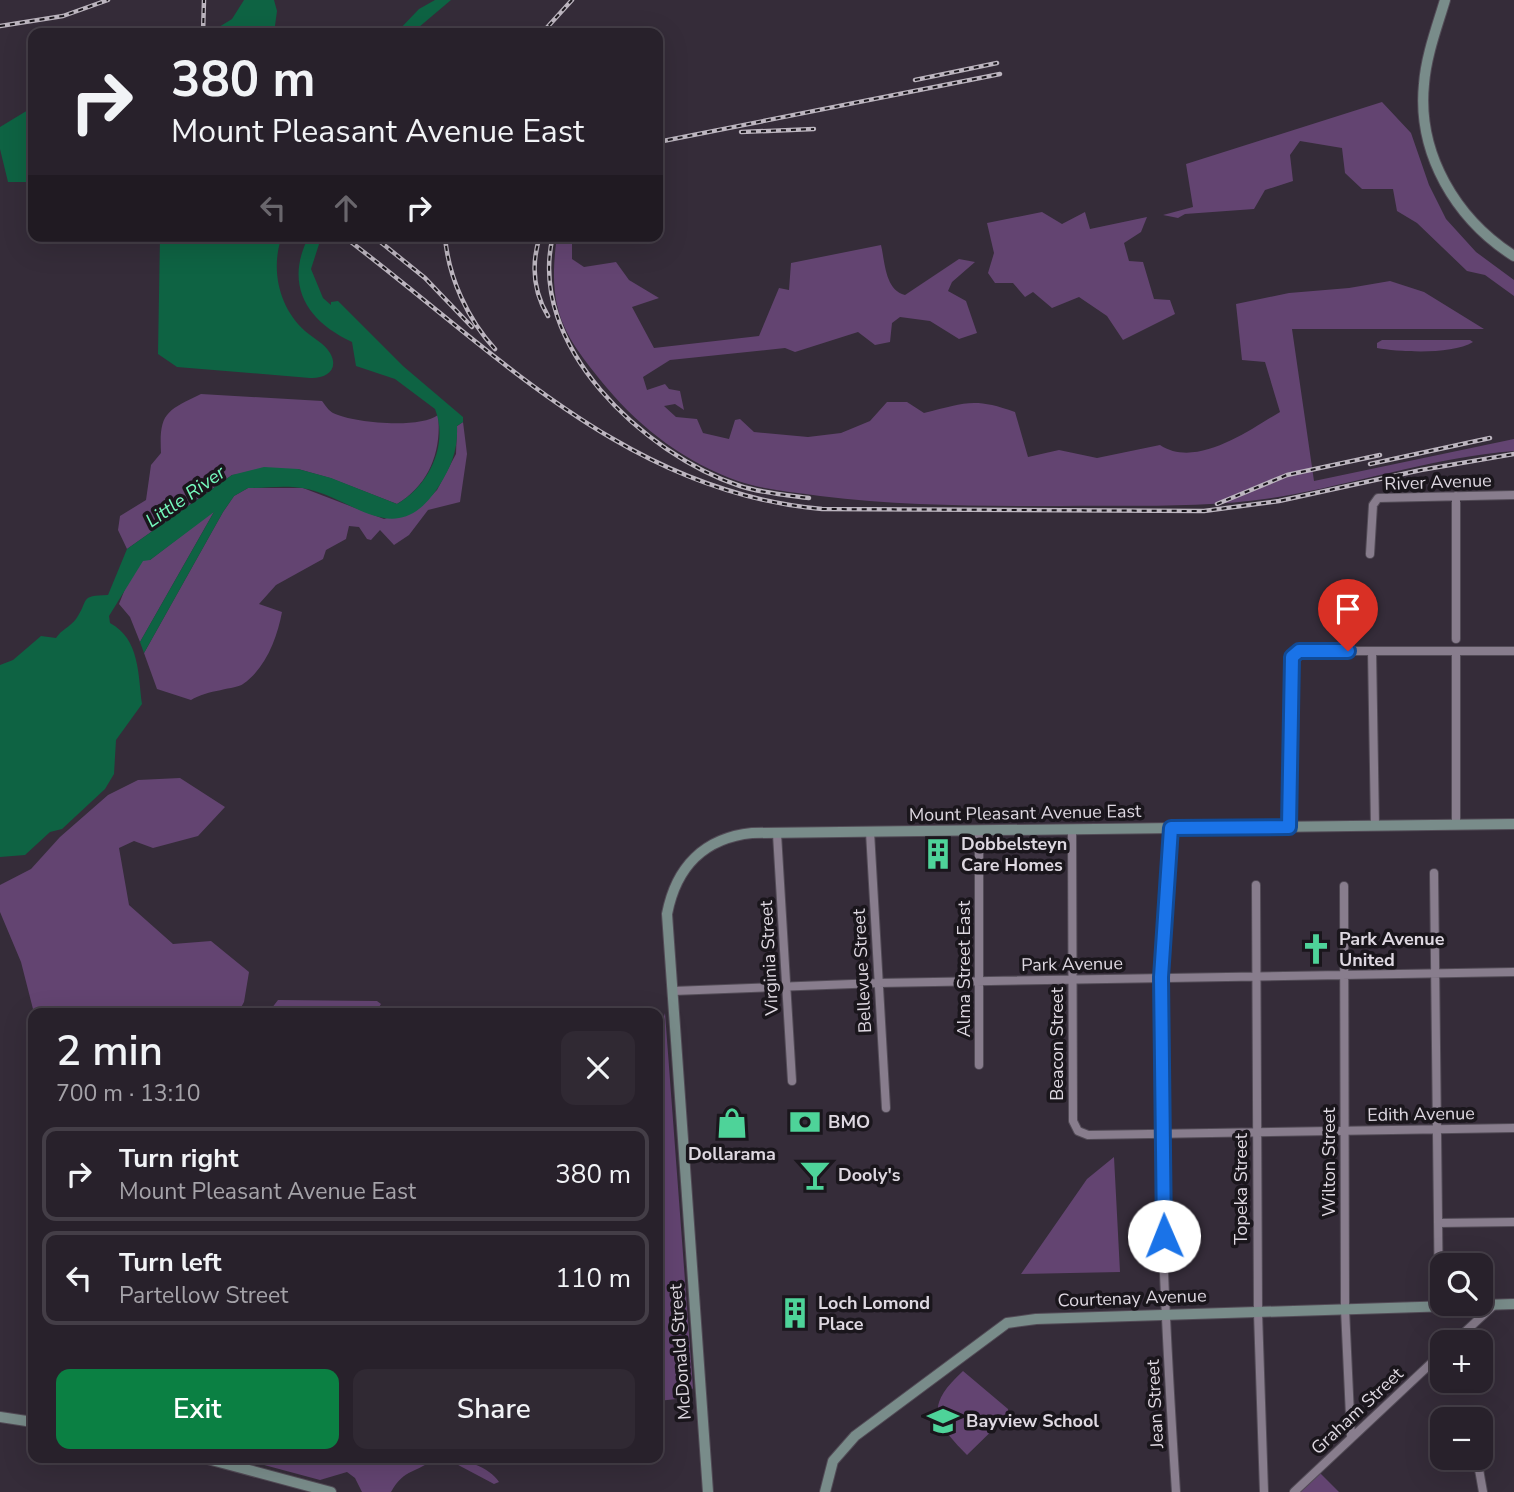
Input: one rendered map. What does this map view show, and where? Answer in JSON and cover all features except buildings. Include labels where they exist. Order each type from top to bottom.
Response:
[{"type":"street","points":[[1445,0],[1424,81],[1423,107],[1429,143],[1441,176],[1459,207],[1485,236],[1514,256]]},
{"type":"street","name":"River Avenue","points":[[1370,554],[1373,505],[1376,499],[1514,495]]},
{"type":"street","points":[[1456,496],[1456,639]]},
{"type":"street","points":[[1372,650],[1375,826]]},
{"type":"street","points":[[1289,827],[1294,654],[1372,650],[1514,651]]},
{"type":"street","points":[[1456,651],[1456,825]]},
{"type":"street","name":"Mount Pleasant Avenue East","points":[[707,847],[726,838],[870,831],[1514,824]]},
{"type":"street","name":"Jean Street","points":[[1171,828],[1161,977],[1161,1132],[1165,1314],[1175,1492]]},
{"type":"street","name":"Beacon Street","points":[[1073,830],[1073,1121],[1078,1131]]},
{"type":"street","name":"Bellevue Street","points":[[870,831],[886,1108]]},
{"type":"street","name":"Alma Street East","points":[[979,831],[979,1065]]},
{"type":"street","name":"Virginia Street","points":[[777,834],[792,1081]]},
{"type":"street","name":"McDonald Street","points":[[707,847],[682,871],[669,904],[668,937],[708,1492]]},
{"type":"street","points":[[1434,873],[1438,1253]]},
{"type":"street","name":"Topeka Street","points":[[1256,885],[1258,1313],[1264,1492]]},
{"type":"street","name":"Wilton Street","points":[[1344,886],[1345,1309],[1351,1437]]},
{"type":"street","name":"Park Avenue","points":[[673,991],[878,983],[1514,972]]},
{"type":"street","name":"Edith Avenue","points":[[1078,1131],[1088,1135],[1514,1128]]},
{"type":"street","points":[[1438,1223],[1514,1222]]},
{"type":"street","name":"Courtenay Avenue","points":[[1494,1305],[1514,1304]]},
{"type":"street","points":[[1467,1330],[1494,1305]]},
{"type":"street","name":"Courtenay Avenue","points":[[825,1492],[829,1469],[845,1445],[998,1328],[1016,1321],[1430,1306]]},
{"type":"street","name":"Graham Street","points":[[1294,1492],[1430,1364]]},
{"type":"street","points":[[0,1410],[16,1419]]},
{"type":"street","points":[[0,1417],[28,1421]]},
{"type":"street","points":[[225,1463],[292,1479],[331,1492]]},
{"type":"street","points":[[1479,1470],[1483,1492]]},
{"type":"street","points":[[289,1492],[292,1479]]},
{"type":"shaded area","points":[[244,0],[274,0],[277,11],[275,28],[219,28],[232,19]]},
{"type":"shaded area","points":[[435,0],[451,0],[418,28],[401,28],[419,9]]},
{"type":"shaded area","points":[[1382,102],[1411,133],[1429,185],[1446,219],[1476,252],[1514,280],[1514,296],[1485,275],[1467,271],[1417,223],[1397,211],[1393,189],[1362,189],[1345,173],[1342,148],[1300,141],[1290,155],[1293,181],[1265,190],[1254,209],[1185,214],[1178,218],[1163,215],[1193,207],[1186,164]]},
{"type":"shaded area","points":[[28,110],[28,182],[8,182],[0,149],[0,127]]},
{"type":"shaded area","points":[[1042,212],[1062,224],[1085,212],[1090,229],[1147,217],[1141,232],[1124,243],[1129,261],[1143,262],[1154,299],[1170,300],[1175,314],[1123,340],[1107,316],[1079,297],[1052,308],[1033,292],[1025,297],[1013,283],[995,283],[988,273],[994,253],[987,223]]},
{"type":"shaded area","points":[[160,242],[280,242],[277,274],[283,300],[296,322],[325,346],[333,364],[326,375],[310,378],[177,367],[158,354]]},
{"type":"shaded area","points":[[307,242],[320,242],[311,269],[323,298],[331,305],[331,302],[338,301],[403,366],[463,417],[463,422],[457,426],[455,450],[447,471],[423,506],[406,516],[390,519],[374,516],[321,493],[302,488],[248,488],[234,496],[144,653],[140,642],[214,512],[150,560],[143,561],[109,616],[110,623],[120,630],[132,648],[142,704],[116,740],[114,774],[105,789],[62,829],[50,832],[25,855],[0,857],[0,665],[13,660],[41,636],[56,638],[76,619],[88,598],[108,595],[127,549],[232,475],[264,467],[298,469],[331,478],[397,504],[418,486],[433,463],[439,436],[435,409],[395,379],[356,366],[352,342],[322,323],[304,299],[299,285],[302,253]]},
{"type":"shaded area","points":[[556,242],[572,242],[572,259],[584,267],[616,262],[629,280],[659,298],[632,307],[654,348],[759,336],[779,288],[789,290],[791,263],[881,245],[890,281],[898,292],[905,295],[959,259],[975,262],[952,282],[948,291],[966,301],[977,333],[959,339],[930,321],[900,317],[892,323],[890,342],[875,345],[858,332],[795,352],[785,348],[670,360],[643,377],[647,390],[665,384],[669,389],[680,391],[684,410],[675,404],[664,406],[676,417],[697,419],[703,433],[729,439],[735,420],[740,419],[754,432],[808,437],[841,433],[870,421],[887,402],[907,402],[924,413],[960,404],[989,404],[1015,412],[1028,457],[1059,450],[1097,458],[1160,445],[1189,453],[1222,445],[1280,412],[1265,362],[1242,360],[1236,304],[1289,293],[1349,288],[1390,281],[1424,292],[1484,329],[1292,329],[1314,481],[1514,439],[1514,451],[1431,464],[1295,494],[1207,504],[940,505],[880,502],[758,487],[701,465],[650,431],[620,403],[591,369],[568,335],[556,302],[554,261]]},
{"type":"shaded area","points":[[1382,340],[1473,342],[1439,351],[1399,351],[1377,348],[1377,343]]},
{"type":"shaded area","points":[[201,394],[322,401],[333,413],[370,422],[417,422],[438,415],[438,441],[425,477],[397,504],[330,478],[298,469],[232,475],[127,549],[118,530],[120,516],[146,500],[151,465],[161,453],[161,429],[164,421],[172,410]]},
{"type":"shaded area","points":[[463,422],[467,454],[460,502],[428,510],[409,535],[394,545],[380,530],[371,540],[367,539],[359,527],[349,526],[346,539],[326,550],[323,559],[276,585],[259,604],[282,612],[277,632],[264,661],[243,684],[191,700],[157,689],[144,653],[234,496],[248,488],[303,488],[384,519],[420,507],[437,490],[456,454],[457,426]]},
{"type":"shaded area","points":[[215,510],[140,642],[130,617],[119,604],[127,584],[143,560],[150,560]]},
{"type":"shaded area","points":[[180,778],[225,807],[198,836],[153,848],[134,841],[119,848],[129,905],[173,944],[211,941],[249,972],[244,1002],[241,1008],[33,1008],[21,962],[0,912],[0,885],[31,869],[60,837],[108,795],[138,780]]},
{"type":"shaded area","points":[[278,1000],[377,1001],[381,1004],[378,1008],[272,1008]]},
{"type":"shaded area","points":[[665,1013],[693,1388],[686,1398],[663,1400]]},
{"type":"shaded area","points":[[1114,1157],[1120,1272],[1021,1274],[1087,1179]]},
{"type":"shaded area","points":[[963,1371],[1008,1409],[1008,1415],[967,1455],[947,1433],[938,1414],[938,1404],[943,1395]]},
{"type":"shaded area","points":[[257,1463],[428,1463],[406,1474],[391,1492],[362,1492],[355,1478],[347,1472],[320,1480]]},
{"type":"shaded area","points":[[454,1463],[475,1464],[495,1477],[499,1482],[494,1484]]},
{"type":"shaded area","points":[[1317,1470],[1339,1492],[1294,1492]]},
{"type":"railway","points":[[0,26],[63,16],[108,0]]},
{"type":"railway","points":[[203,28],[204,0]]},
{"type":"railway","points":[[547,28],[572,0]]},
{"type":"railway","points":[[915,80],[997,63]]},
{"type":"railway","points":[[663,141],[1000,74]]},
{"type":"railway","points":[[741,132],[814,129]]},
{"type":"railway","points":[[351,242],[509,368],[623,445],[685,475],[751,497],[822,509],[1204,511],[1279,501],[1421,470],[1514,454]]},
{"type":"railway","points":[[380,242],[425,278],[472,327]]},
{"type":"railway","points":[[446,242],[450,267],[461,297],[476,325],[495,349]]},
{"type":"railway","points":[[539,242],[535,277],[539,297],[548,316]]},
{"type":"railway","points":[[552,242],[549,277],[557,317],[575,355],[600,390],[632,422],[666,449],[703,471],[740,486],[809,498]]},
{"type":"railway","points":[[1370,464],[1490,438]]},
{"type":"railway","points":[[1217,504],[1287,475],[1380,455]]},
{"type":"place","name":"Dobbelsteyn Care Homes","points":[[938,854]]},
{"type":"place","name":"Park Avenue United","points":[[1316,949]]},
{"type":"place","name":"BMO","points":[[805,1122]]},
{"type":"place","name":"Dollarama","points":[[732,1123]]},
{"type":"place","name":"Dooly's","points":[[815,1175]]},
{"type":"place","name":"Loch Lomond Place","points":[[795,1313]]},
{"type":"place","name":"Bayview School","points":[[943,1421]]},
{"type":"route","points":[[1164,1236],[1161,977],[1171,828],[1289,827],[1292,657],[1299,651],[1348,651]]},
{"type":"water label","name":"Little River","points":[[185,496]]}]
